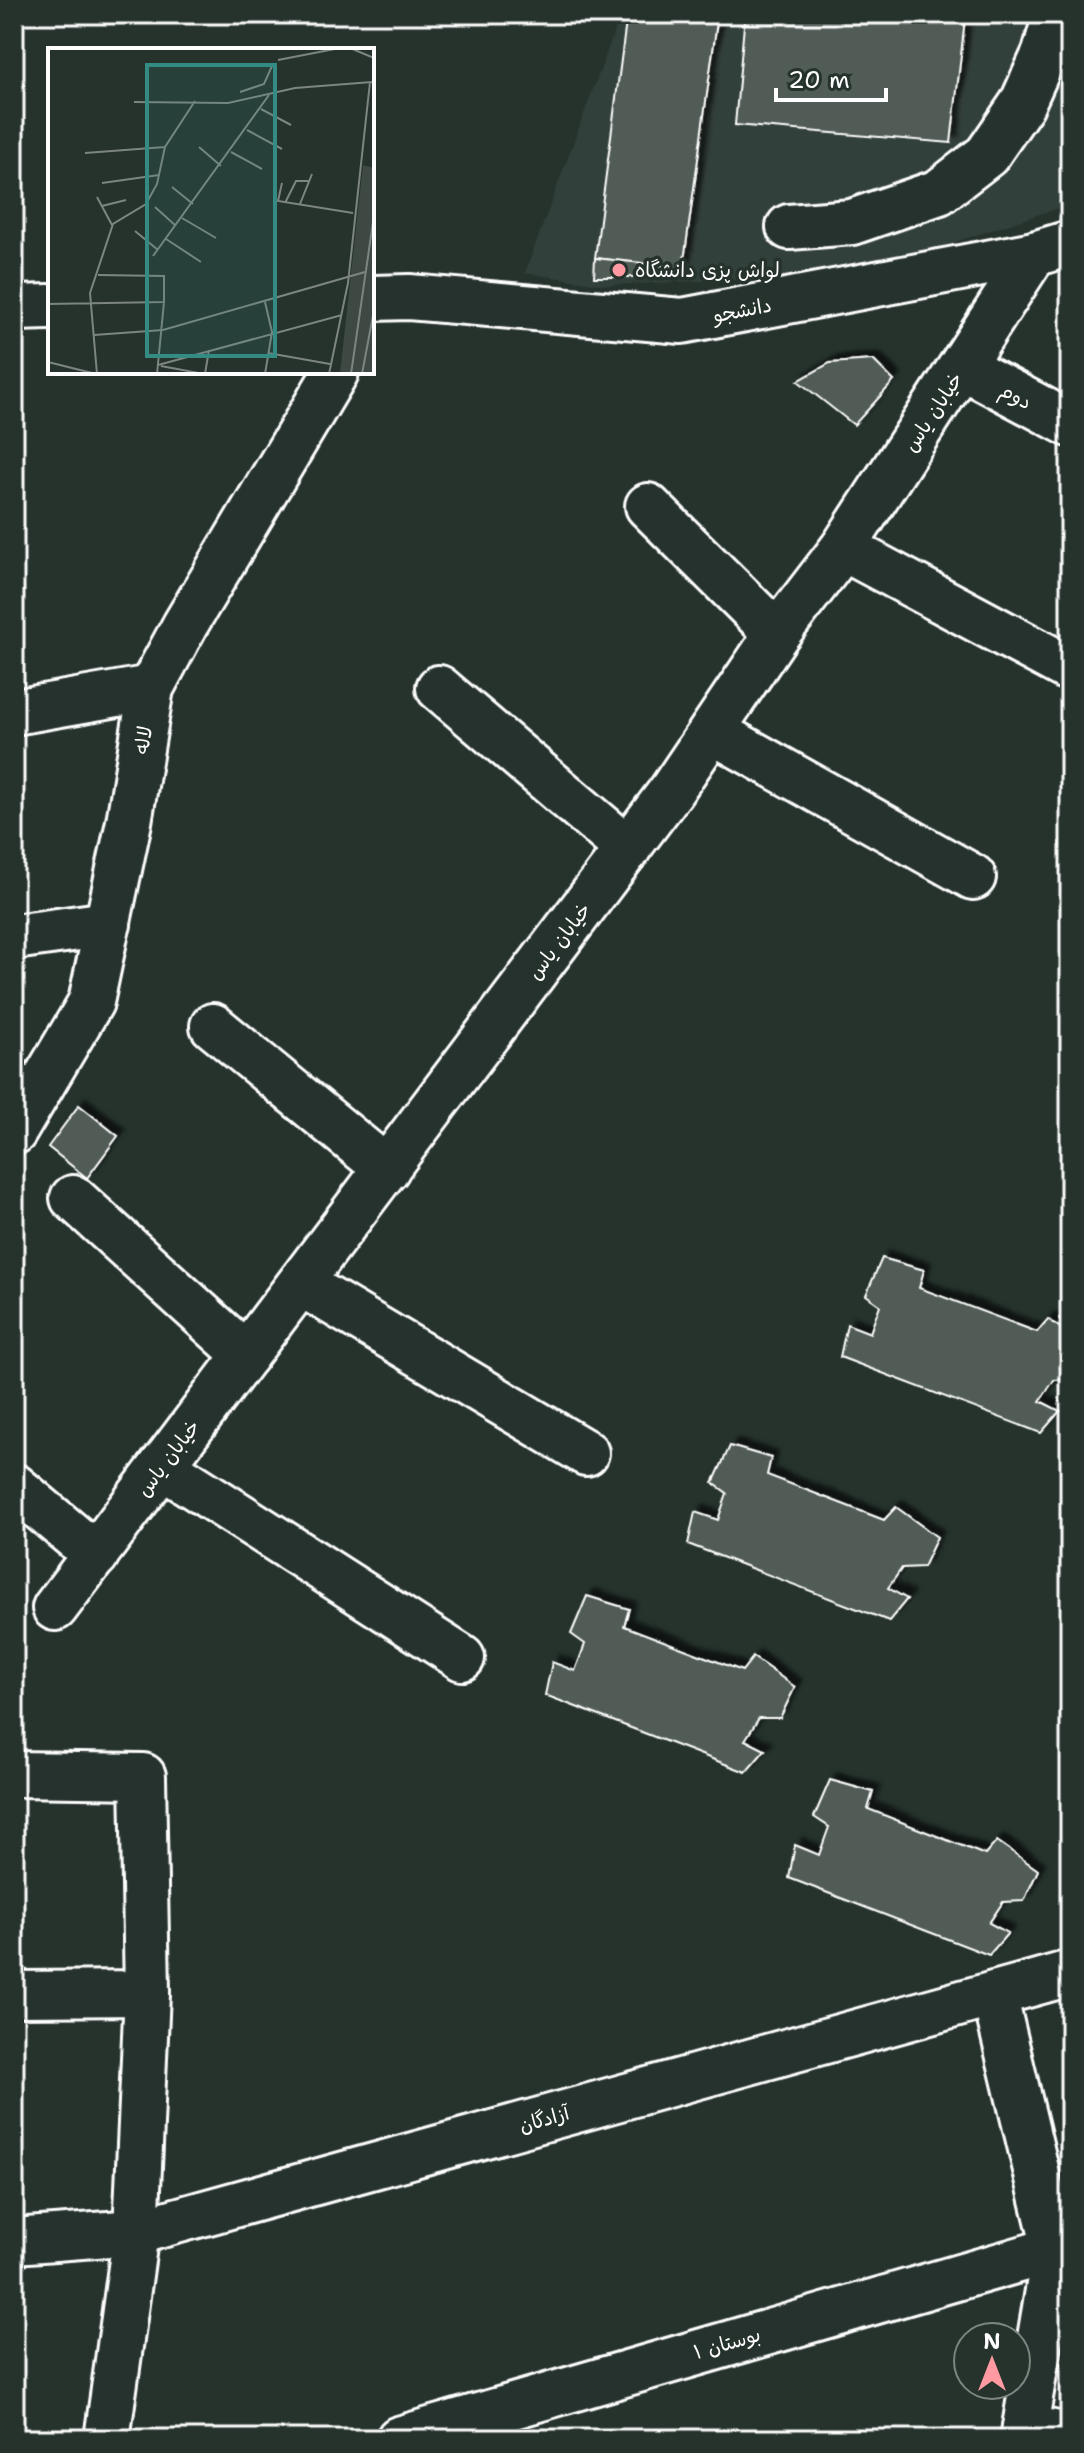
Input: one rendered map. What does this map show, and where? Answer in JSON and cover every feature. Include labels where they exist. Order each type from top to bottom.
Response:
[{"type":"street","points":[[789,227],[852,222],[939,192],[987,155],[1022,104],[1045,53],[1056,14]]},
{"type":"street","name":"دانشجو","points":[[391,297],[682,321],[1052,248]]},
{"type":"street","name":"خیابان یاس","points":[[55,1608],[628,849],[777,634],[843,548],[963,367],[1052,248]]},
{"type":"street","points":[[374,329],[391,297]]},
{"type":"street","points":[[14,308],[48,307]]},
{"type":"street","name":"دوم","points":[[963,367],[1070,424]]},
{"type":"street","name":"لاله","points":[[14,1132],[91,1002],[129,822],[151,688],[185,625],[335,374]]},
{"type":"street","points":[[648,506],[777,634]]},
{"type":"street","points":[[843,548],[1070,669]]},
{"type":"street","points":[[14,712],[151,688]]},
{"type":"street","points":[[439,688],[628,849]]},
{"type":"street","points":[[712,731],[973,877]]},
{"type":"street","points":[[14,937],[108,924]]},
{"type":"street","points":[[213,1026],[387,1169]]},
{"type":"street","points":[[73,1198],[246,1355]]},
{"type":"street","points":[[302,1284],[586,1453]]},
{"type":"street","points":[[162,1466],[462,1658]]},
{"type":"street","points":[[14,1486],[96,1555]]},
{"type":"street","points":[[14,1774],[143,1776],[147,1993],[136,2232],[107,2439]]},
{"type":"street","name":"آزادگان","points":[[14,2241],[136,2232],[1070,1973]]},
{"type":"street","points":[[14,1994],[147,1993]]},
{"type":"street","points":[[994,1994],[1062,2247],[1024,2433],[1070,2436]]},
{"type":"street","name":"بوستان ۱","points":[[399,2439],[522,2420],[1062,2247]]},
{"type":"shaded area","points":[[621,14],[1070,14],[1070,204],[874,269],[825,276],[607,285],[525,273]]},
{"type":"building","points":[[627,14],[718,14],[683,268],[595,258]]},
{"type":"building","points":[[745,14],[971,14],[965,19],[951,143],[735,125]]},
{"type":"building","name":"لواش پزی دانشگاه","points":[[595,258],[642,263],[647,277],[594,277]]},
{"type":"building","points":[[873,360],[894,381],[854,425],[798,381],[830,363]]},
{"type":"building","points":[[79,1105],[118,1136],[87,1178],[48,1147]]},
{"type":"building","points":[[882,1258],[924,1270],[919,1288],[1037,1332],[1048,1319],[1070,1335],[1070,1379],[1054,1380],[1040,1401],[1060,1411],[1041,1433],[840,1357],[847,1324],[870,1333],[880,1305],[866,1295]]},
{"type":"building","points":[[730,1446],[771,1458],[767,1475],[884,1520],[896,1507],[937,1537],[923,1567],[902,1568],[888,1588],[907,1599],[889,1621],[688,1544],[695,1512],[718,1520],[727,1493],[713,1483]]},
{"type":"building","points":[[587,1596],[629,1609],[624,1626],[742,1671],[753,1657],[795,1687],[780,1718],[759,1718],[745,1740],[765,1750],[746,1772],[545,1695],[552,1662],[575,1671],[585,1644],[571,1634]]},
{"type":"building","points":[[830,1780],[873,1792],[868,1809],[985,1855],[997,1841],[1038,1870],[1024,1901],[1003,1902],[989,1923],[1008,1933],[989,1955],[789,1878],[795,1845],[819,1855],[829,1827],[814,1817]]},
{"type":"place","name":"لواش پزی دانشگاه","points":[[619,270]]}]
